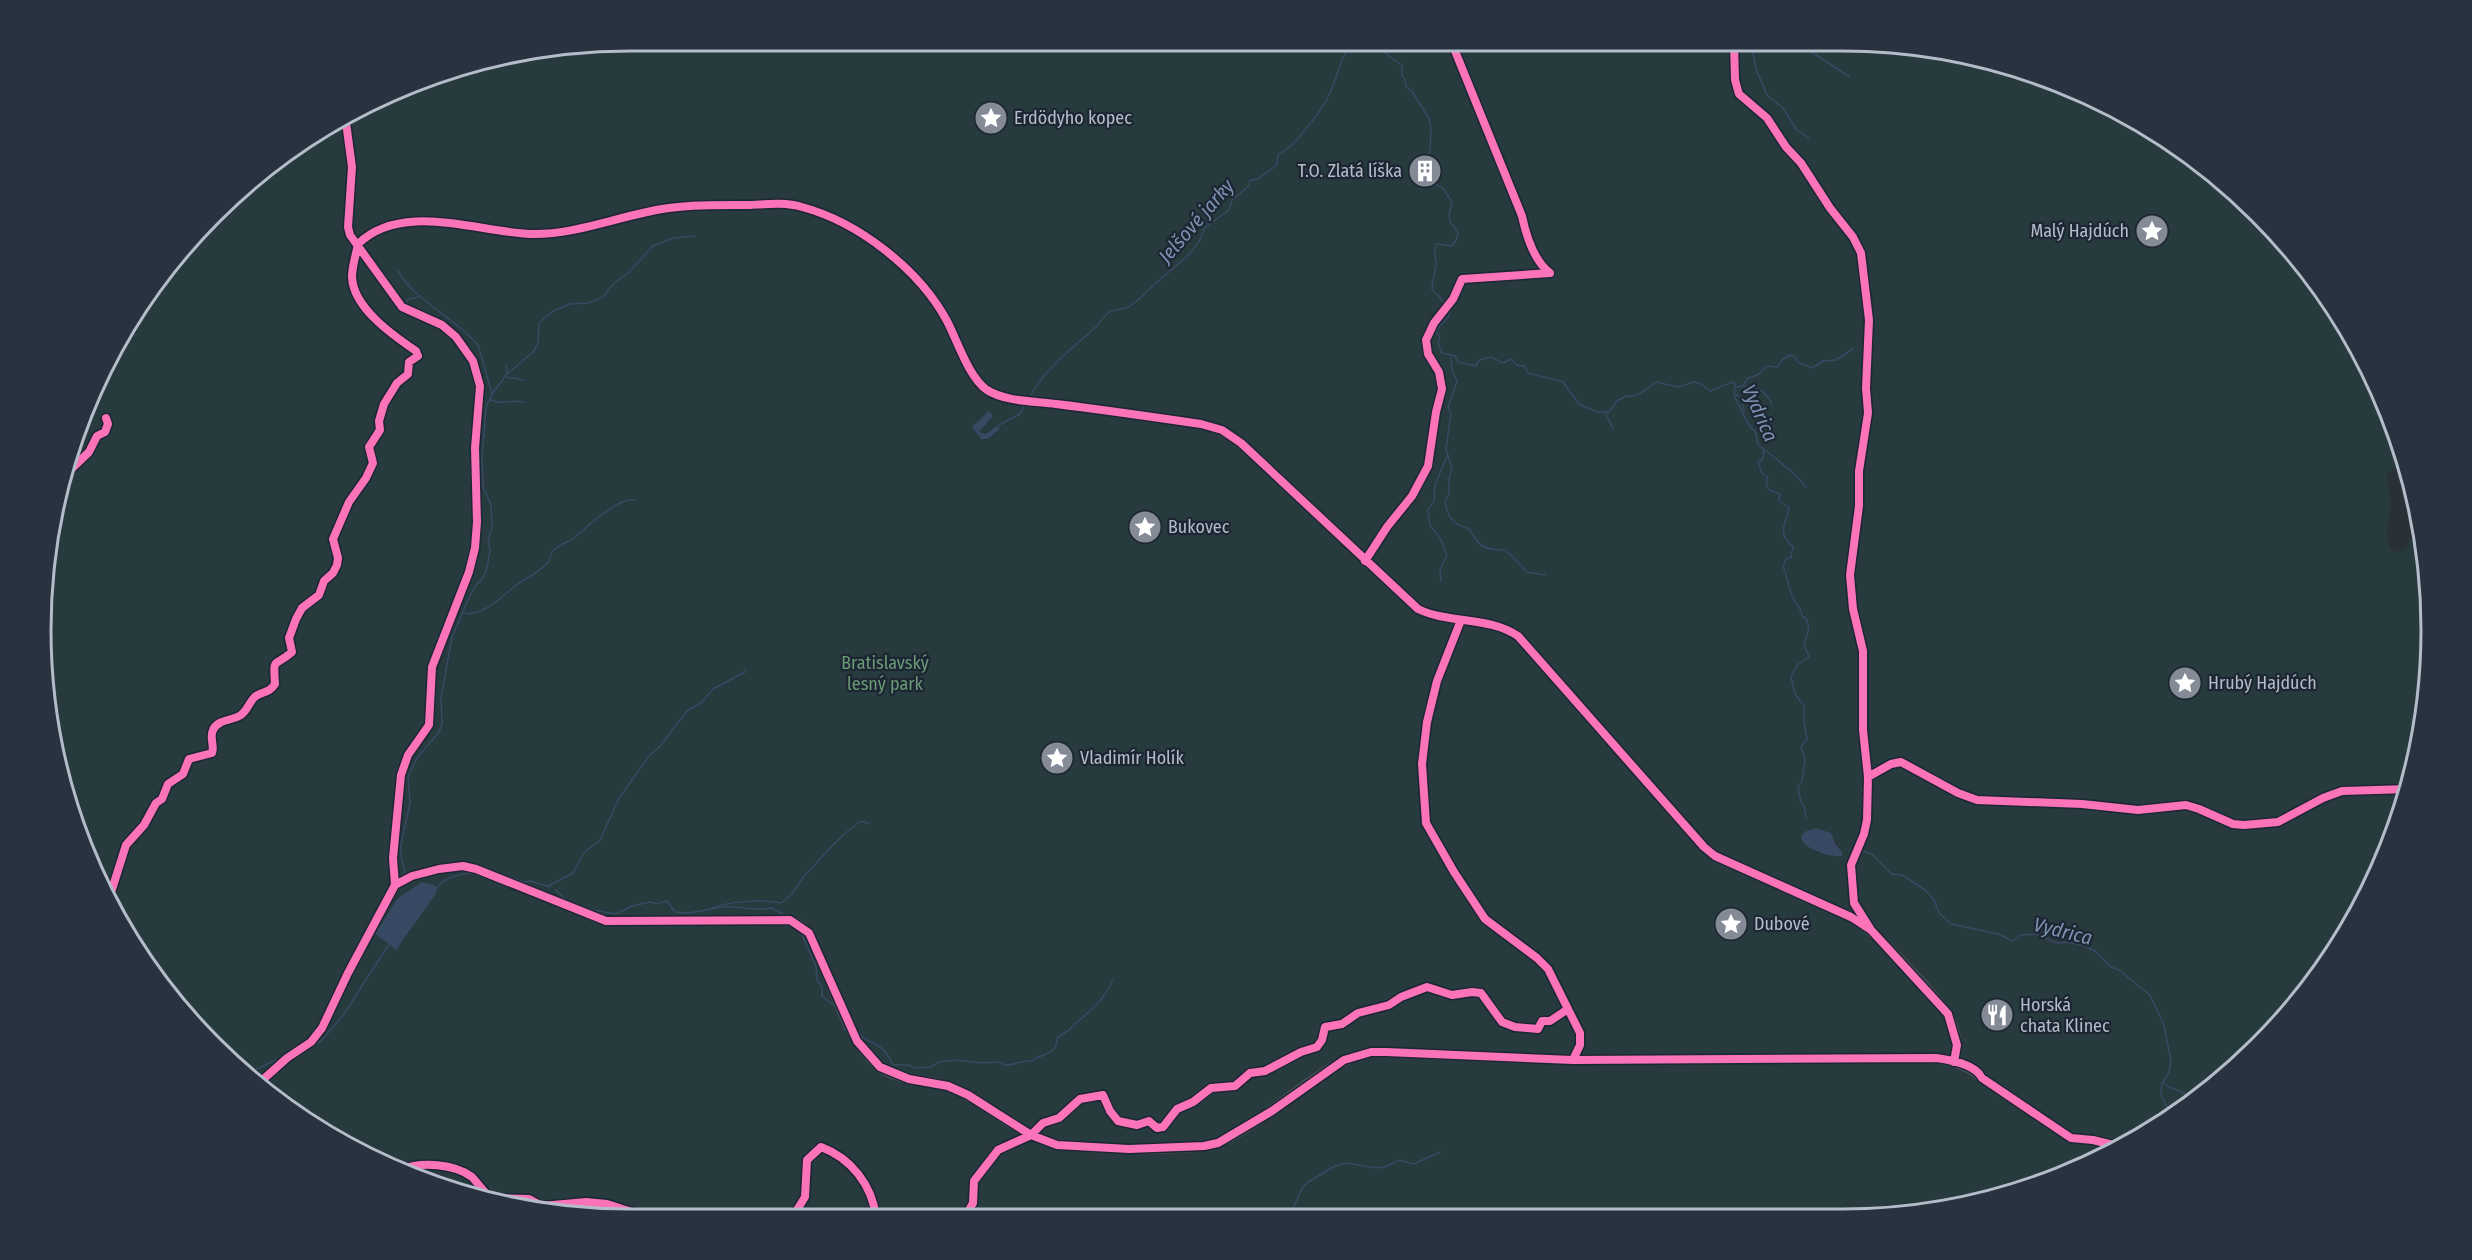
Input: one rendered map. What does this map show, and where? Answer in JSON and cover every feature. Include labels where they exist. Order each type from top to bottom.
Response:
[{"type":"street","points":[[264,1078],[286,1058],[311,1042],[322,1028],[395,885],[393,858],[401,775],[408,755],[429,725],[432,667],[469,572],[475,548],[477,522],[475,448],[480,386],[473,361],[456,337],[436,322],[412,314],[402,307],[350,235],[348,227],[352,167],[346,126]]},
{"type":"street","points":[[358,244],[377,230],[402,223],[460,224],[494,231],[538,234],[601,224],[647,212],[692,205],[796,205],[847,225],[873,241],[913,277],[945,317],[975,376],[989,392],[1021,399],[1202,424],[1222,430],[1258,458],[1418,609],[1432,614],[1505,628],[1518,636],[1704,847],[1722,860],[1851,917],[1871,930],[1948,1014],[1956,1038],[1957,1050],[1954,1062]]},
{"type":"street","points":[[395,885],[412,876],[463,866],[476,869],[606,921],[790,920],[809,933],[857,1041],[880,1067],[909,1079],[948,1086],[968,1095],[1031,1135],[1044,1141],[1066,1146],[1129,1149],[1204,1146],[1218,1143],[1272,1111],[1344,1060],[1371,1052],[1546,1060],[1928,1058],[1954,1062],[1979,1073],[1982,1078],[2007,1096]]},
{"type":"green space","name":"Bratislavský lesný park","points":[[1842,51],[1918,56],[1992,71],[2064,95],[2132,129],[2164,149],[2224,195],[2277,248],[2323,308],[2361,374],[2377,408],[2396,465],[2386,475],[2391,503],[2387,538],[2391,549],[2398,552],[2406,550],[2410,540],[2414,539],[2420,592],[2420,668],[2410,743],[2401,780],[2377,852],[2361,886],[2323,952],[2301,982],[2277,1012],[2224,1065],[2164,1111],[2132,1131],[2064,1165],[1992,1189],[1955,1198],[1880,1208],[630,1209],[554,1204],[480,1189],[408,1165],[340,1131],[308,1111],[248,1065],[195,1012],[149,952],[129,920],[95,852],[71,780],[62,743],[52,668],[52,592],[56,554],[62,517],[82,444],[95,408],[129,340],[149,308],[195,248],[248,195],[278,171],[340,129],[374,111],[408,95],[480,71],[517,62],[592,52]],"holes":[[[992,417],[979,432],[986,434],[1000,426],[993,436],[984,440],[974,425]],[[1813,828],[1823,829],[1834,839],[1842,856],[1816,853],[1803,842],[1804,835],[1808,831]]]},
{"type":"water","points":[[989,411],[992,417],[979,432],[986,434],[998,425],[1000,429],[988,439],[981,439],[972,427]]},
{"type":"water","points":[[1816,828],[1831,833],[1842,856],[1815,851],[1802,841],[1802,836],[1806,832]]},
{"type":"water","points":[[422,882],[434,885],[437,889],[397,950],[375,934],[398,898]]},
{"type":"waterway","name":"Jelšové jarky","points":[[1030,397],[1050,369],[1106,315],[1113,310],[1127,308],[1184,260],[1197,244],[1204,228],[1229,210],[1232,200],[1249,186],[1250,180],[1258,179],[1277,165],[1278,155],[1299,137],[1325,102],[1347,51]]},
{"type":"waterway","name":"Vydrica","points":[[1382,51],[1402,65],[1402,76],[1406,87],[1412,91],[1429,119],[1430,152],[1419,166],[1420,180],[1442,187],[1452,202],[1450,222],[1458,232],[1452,246],[1437,244],[1435,250],[1436,264],[1432,290],[1450,312],[1448,318],[1436,332],[1440,336],[1438,343],[1442,353],[1455,356],[1458,362],[1476,366],[1479,360],[1491,357],[1503,363],[1511,359],[1518,366],[1525,366],[1528,373],[1563,382],[1579,404],[1597,412],[1609,412],[1617,401],[1626,396],[1638,394],[1656,382],[1678,387],[1694,382],[1710,391],[1733,382],[1735,384],[1734,396],[1749,425],[1755,431],[1758,444],[1764,450],[1763,459],[1758,462],[1762,473],[1768,477],[1766,483],[1769,490],[1780,494],[1779,501],[1789,508],[1783,533],[1793,547],[1791,557],[1786,559],[1783,567],[1792,596],[1802,616],[1806,618],[1809,629],[1804,644],[1809,657],[1797,665],[1791,677],[1795,694],[1804,706],[1807,739],[1801,747],[1805,760],[1802,781],[1798,788],[1806,818]]},
{"type":"waterway","points":[[1753,51],[1756,69],[1767,95],[1783,108],[1796,129],[1809,138]]},
{"type":"waterway","points":[[1810,51],[1850,77]]},
{"type":"waterway","points":[[405,873],[401,844],[410,803],[408,777],[417,758],[439,732],[442,724],[441,698],[452,637],[468,600],[487,568],[490,550],[488,540],[492,527],[491,505],[483,487],[482,457],[486,407],[492,394],[506,375],[533,352],[538,344],[539,323],[553,311],[570,304],[589,303],[603,297],[614,283],[628,273],[653,246],[673,238],[695,236]]},
{"type":"waterway","points":[[398,271],[415,292],[468,334],[477,344],[492,393]]},
{"type":"waterway","points":[[406,302],[419,297]]},
{"type":"waterway","points":[[1743,386],[1747,379],[1759,374],[1767,366],[1777,367],[1790,355],[1795,357],[1799,363],[1812,368],[1823,361],[1836,360],[1853,349]]},
{"type":"waterway","points":[[1451,358],[1452,370],[1457,381],[1448,407],[1451,413],[1446,449],[1452,469],[1449,478],[1449,494],[1445,501],[1447,512],[1455,522],[1469,529],[1483,546],[1506,550],[1527,572],[1545,575]]},
{"type":"waterway","points":[[506,365],[507,373]]},
{"type":"waterway","points":[[507,377],[524,380]]},
{"type":"waterway","points":[[1735,387],[1746,386],[1762,391],[1772,404]]},
{"type":"waterway","name":"Vydrica","points":[[1735,394],[1742,398],[1744,412]]},
{"type":"waterway","points":[[491,400],[524,402]]},
{"type":"waterway","name":"Jelšové jarky","points":[[999,425],[1020,414],[1025,404]]},
{"type":"waterway","points":[[1606,414],[1613,429]]},
{"type":"waterway","points":[[1765,450],[1791,471],[1806,487]]},
{"type":"waterway","points":[[1441,581],[1440,570],[1447,555],[1439,536],[1430,526],[1428,509],[1434,502],[1435,485],[1448,454]]},
{"type":"waterway","points":[[463,613],[479,612],[493,604],[541,569],[559,546],[574,538],[620,503],[635,500]]},
{"type":"waterway","points":[[548,886],[573,873],[584,853],[600,840],[618,800],[648,757],[660,746],[687,711],[701,703],[713,689],[745,672],[746,669]]},
{"type":"waterway","points":[[706,910],[743,902],[781,903],[846,833],[861,821],[869,824]]},
{"type":"waterway","name":"Vydrica","points":[[1861,850],[1873,855],[1892,874],[1902,875],[1925,890],[1934,900],[1939,913],[1951,924],[1998,934],[2013,941],[2021,935],[2036,934],[2057,943],[2083,945],[2095,951],[2111,967],[2119,970],[2150,995],[2164,1025],[2171,1061],[2169,1072],[2163,1082],[2186,1095]]},
{"type":"waterway","points":[[482,868],[524,882],[531,881],[550,887]]},
{"type":"waterway","points":[[436,888],[455,876],[478,873]]},
{"type":"waterway","points":[[556,890],[567,901],[586,909],[616,914],[632,906],[667,901],[675,912],[681,913],[730,907],[772,908],[784,915]]},
{"type":"waterway","points":[[786,924],[798,929],[804,939],[816,967],[817,980],[822,987],[822,996],[836,1007],[844,1029],[847,1031]]},
{"type":"waterway","points":[[288,1061],[322,1040],[344,1014],[389,944]]},
{"type":"waterway","points":[[857,1031],[882,1049],[893,1065],[909,1065],[915,1068],[930,1067],[939,1062],[955,1060],[1000,1062],[1005,1065],[1032,1061],[1055,1049],[1058,1038],[1100,1001],[1113,980]]},
{"type":"waterway","points":[[254,1070],[276,1060]]},
{"type":"waterway","points":[[2162,1083],[2161,1095],[2168,1108]]},
{"type":"waterway","points":[[1293,1209],[1302,1188],[1335,1166],[1347,1163],[1376,1168],[1385,1167],[1399,1160],[1414,1164],[1440,1152]]},
{"type":"cycle path","points":[[1365,561],[1387,527],[1412,496],[1428,466],[1442,389],[1439,372],[1428,354],[1426,340],[1434,323],[1453,299],[1462,279],[1550,273],[1544,268],[1531,247],[1522,216],[1455,51]]},
{"type":"cycle path","points":[[1734,51],[1735,80],[1739,94],[1767,118],[1853,237],[1861,253],[1869,320],[1866,388],[1868,413],[1859,471],[1859,506],[1850,575],[1853,609],[1863,651],[1863,730],[1868,777],[1867,820],[1864,834],[1851,865],[1854,903],[1871,930],[1948,1014],[1957,1045],[1954,1062]]},
{"type":"cycle path","points":[[346,126],[352,167],[348,227],[350,235],[402,307],[442,325],[456,337],[473,361],[480,386],[475,448],[477,522],[475,548],[469,572],[432,667],[429,725],[408,755],[401,775],[393,858],[395,885]]},
{"type":"cycle path","points":[[112,888],[126,845],[144,825],[156,803],[162,799],[168,784],[183,774],[189,759],[212,753],[212,733],[215,726],[241,715],[254,698],[275,684],[276,663],[292,652],[289,638],[296,619],[302,608],[319,595],[324,581],[333,573],[337,565],[338,558],[333,539],[349,502],[366,478],[373,463],[369,447],[380,430],[379,421],[384,404],[397,383],[408,374],[409,362],[418,356],[416,351],[376,320],[359,300],[352,277],[358,244],[376,231],[396,224],[418,221],[546,234],[575,230],[673,208],[790,204],[823,214],[844,224],[865,236],[904,266],[935,302],[975,377],[987,390],[1003,397],[1201,424],[1222,430],[1241,443],[1418,609],[1443,617],[1494,625],[1518,636],[1704,847],[1715,856],[1851,917],[1871,930]]},
{"type":"cycle path","points":[[76,465],[89,452],[97,436],[105,432],[108,424],[106,418]]},
{"type":"cycle path","points":[[1461,620],[1437,681],[1427,722],[1422,764],[1426,823],[1454,872],[1485,919],[1548,969],[1580,1033],[1580,1045],[1573,1060]]},
{"type":"cycle path","points":[[1868,777],[1891,764],[1901,762],[1958,793],[1977,800],[2082,804],[2138,810],[2186,805],[2233,824],[2244,825],[2278,822],[2323,798],[2342,791],[2398,789]]},
{"type":"cycle path","points":[[264,1078],[287,1058],[311,1042],[322,1028],[348,973],[395,885],[412,876],[463,866],[476,869],[606,921],[790,920],[809,933],[857,1041],[880,1067],[909,1079],[948,1086],[968,1095],[1031,1135],[1057,1145],[1129,1149],[1204,1146],[1218,1143],[1272,1111],[1344,1060],[1371,1052],[1573,1060],[1936,1058],[1974,1069],[1982,1078],[2071,1138],[2108,1144]]},
{"type":"cycle path","points":[[970,1209],[973,1203],[974,1181],[998,1150],[1031,1135],[1043,1123],[1059,1118],[1080,1099],[1103,1095],[1110,1111],[1118,1121],[1137,1125],[1149,1121],[1157,1128],[1163,1127],[1177,1109],[1193,1102],[1211,1088],[1235,1086],[1250,1073],[1265,1071],[1301,1052],[1317,1047],[1322,1040],[1325,1027],[1342,1024],[1358,1013],[1389,1005],[1401,997],[1427,987],[1452,995],[1481,993],[1502,1022],[1515,1027],[1538,1029],[1542,1021],[1550,1021],[1568,1009]]},
{"type":"cycle path","points":[[798,1209],[805,1197],[807,1160],[821,1147],[842,1158],[858,1174],[870,1194],[875,1209]]},
{"type":"cycle path","points":[[412,1166],[438,1165],[457,1169],[472,1177],[483,1190]]},
{"type":"cycle path","points":[[522,1199],[532,1200]]},
{"type":"cycle path","points":[[559,1204],[586,1202],[607,1204],[622,1209]]},
{"type":"place","name":"Erdödyho kopec","points":[[991,118]]},
{"type":"place","name":"T.O. Zlatá líška","points":[[1425,171]]},
{"type":"place","name":"Malý Hajdúch","points":[[2152,231]]},
{"type":"place","name":"Bukovec","points":[[1145,527]]},
{"type":"place","name":"Hrubý Hajdúch","points":[[2185,683]]},
{"type":"place","name":"Vladimír Holík","points":[[1057,758]]},
{"type":"place","name":"Dubové","points":[[1731,924]]},
{"type":"place","name":"Horská chata Klinec","points":[[1997,1015]]}]
